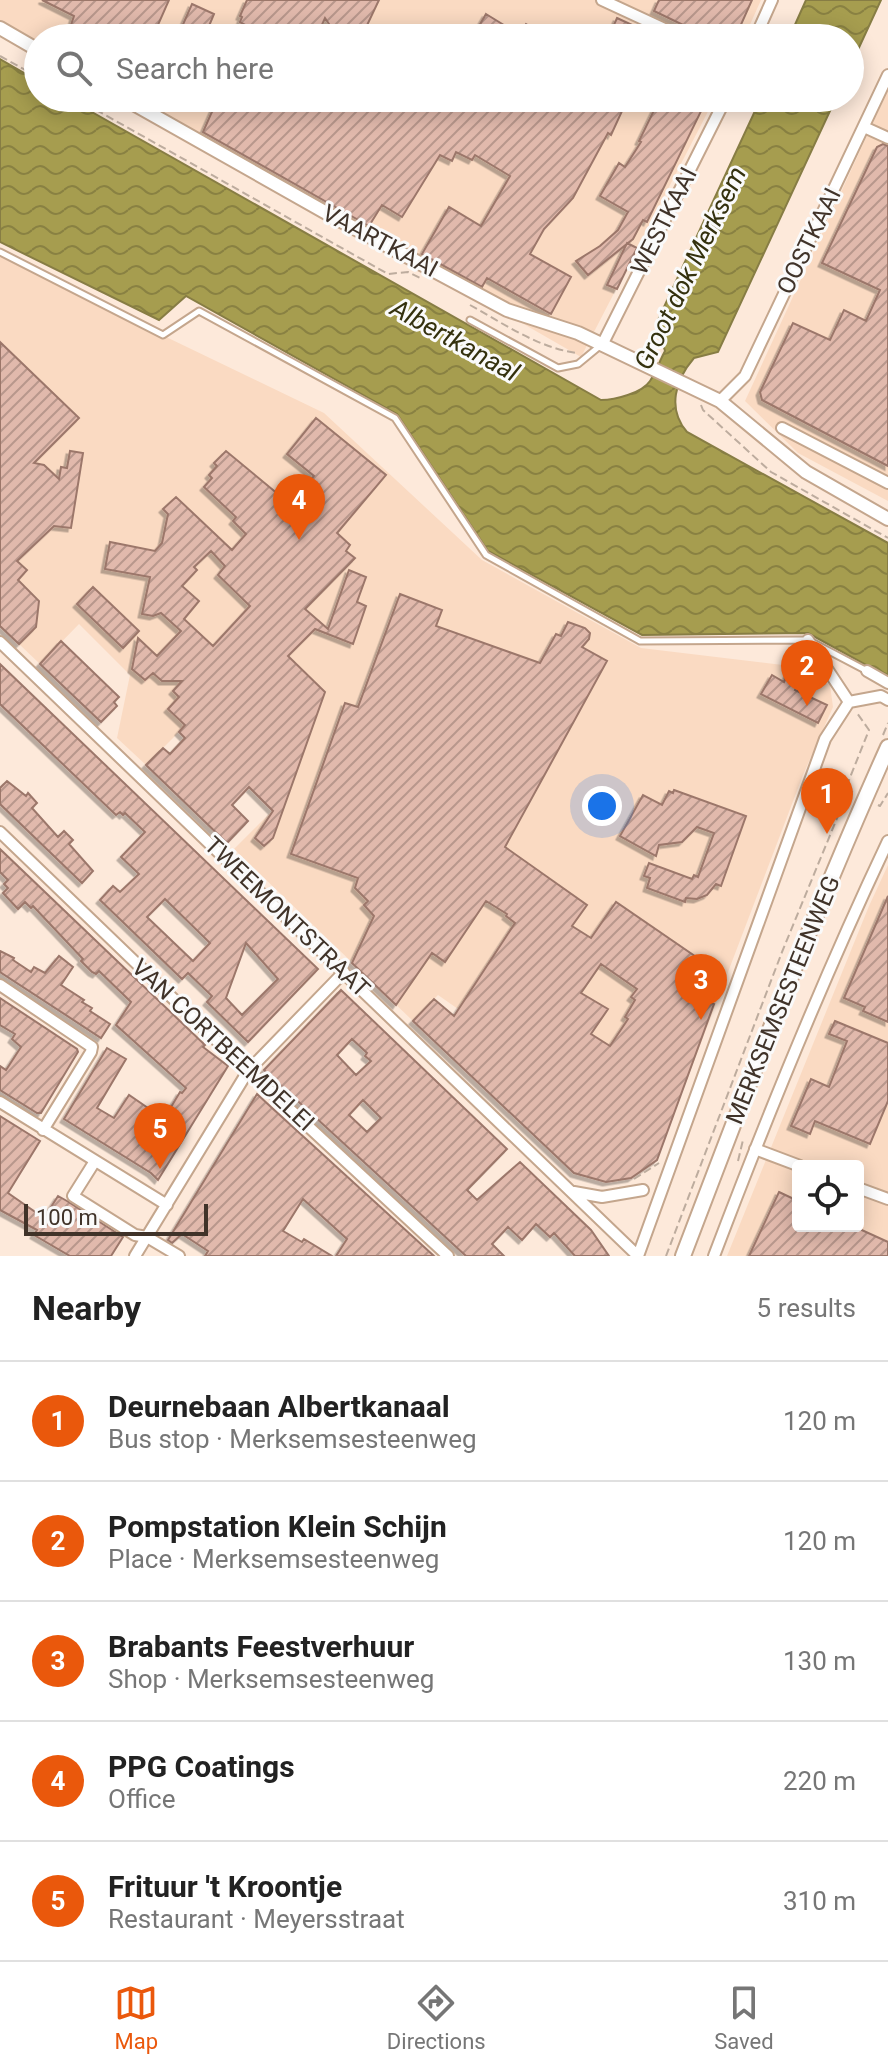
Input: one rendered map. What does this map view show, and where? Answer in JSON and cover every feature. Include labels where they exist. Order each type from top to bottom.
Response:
[{"type":"main road","name":"MERKSEMSESTEENWEG","points":[[683,1256],[885,742]]},
{"type":"street","points":[[602,0],[654,24]]},
{"type":"street","points":[[761,24],[772,0]]},
{"type":"street","points":[[0,28],[24,42]]},
{"type":"street","name":"OOSTKAAI","points":[[720,401],[745,376],[888,75]]},
{"type":"street","name":"VAARTKAAI","points":[[148,112],[507,310],[578,333],[720,401]]},
{"type":"street","name":"WESTKAAI","points":[[602,345],[719,112]]},
{"type":"street","points":[[864,127],[888,138]]},
{"type":"street","points":[[720,401],[806,472],[888,519]]},
{"type":"street","points":[[782,428],[888,483]]},
{"type":"street","points":[[808,640],[849,702],[884,698]]},
{"type":"street","name":"TWEEMONTSTRAAT","points":[[0,642],[638,1256]]},
{"type":"street","points":[[867,671],[888,683]]},
{"type":"street","name":"MERKSEMSESTEENWEG","points":[[638,1256],[825,739],[849,702]]},
{"type":"street","name":"VAN CORTBEEMDELEI","points":[[0,832],[248,1071],[448,1256]]},
{"type":"street","name":"MERKSEMSESTEENWEG","points":[[714,1256],[854,912],[888,841]]},
{"type":"street","points":[[135,1256],[248,1071],[344,972]]},
{"type":"street","points":[[0,985],[92,1047],[43,1130]]},
{"type":"street","points":[[0,1102],[167,1205]]},
{"type":"street","points":[[755,1149],[792,1163]]},
{"type":"street","points":[[95,1161],[73,1196],[135,1235],[147,1237],[179,1256]]},
{"type":"street","points":[[574,1192],[602,1197],[643,1190]]},
{"type":"street","points":[[864,1190],[888,1199]]},
{"type":"lane","points":[[0,252],[163,335],[199,311],[395,418],[486,555],[640,641],[808,640],[867,671]]},
{"type":"lane","points":[[470,320],[558,368],[578,364],[602,345]]},
{"type":"path","points":[[0,56],[24,69]]},
{"type":"path","points":[[100,112],[388,274],[408,272],[421,279]]},
{"type":"path","points":[[470,305],[529,339]]},
{"type":"path","points":[[699,400],[703,410],[771,472],[888,538]]},
{"type":"path","points":[[666,1256],[782,952],[840,811],[854,792],[845,790],[869,730],[849,702]]},
{"type":"path","points":[[885,742],[888,723]]},
{"type":"path","points":[[880,806],[888,793]]},
{"type":"path","points":[[735,1171],[743,1141]]},
{"type":"path","points":[[619,1194],[630,1181],[676,1153]]},
{"type":"shaded area","points":[[0,0],[761,0],[750,24],[24,24],[24,37],[0,22]]},
{"type":"shaded area","points":[[888,90],[888,501],[798,453],[745,401]]},
{"type":"shaded area","points":[[156,112],[708,112],[581,357]]},
{"type":"shaded area","points":[[0,257],[324,413],[482,560],[641,648],[791,666],[830,685],[833,707],[803,775],[682,1093],[481,1025],[438,995],[413,1021],[234,849],[273,810],[185,726],[146,765],[117,738],[130,675],[79,624],[40,664],[19,644],[35,627],[40,601],[0,563]]},
{"type":"shaded area","points":[[888,865],[888,1256],[727,1256],[869,906]]},
{"type":"water","points":[[806,0],[881,0],[864,37],[864,24],[795,24]]},
{"type":"water","points":[[0,59],[24,73],[24,112],[92,112],[601,400],[621,397],[650,381],[665,351],[657,322],[754,112],[829,112],[718,352],[694,358],[678,385],[675,404],[687,432],[888,543],[888,677],[808,633],[642,635],[488,551],[397,414],[186,296],[159,320],[0,242]]},
{"type":"building","points":[[42,0],[169,0],[158,24],[71,24],[74,16]]},
{"type":"building","points":[[247,0],[379,0],[368,24],[329,24],[325,18],[322,24],[244,24],[240,22]]},
{"type":"building","points":[[659,0],[752,0],[741,24],[681,24],[654,11]]},
{"type":"building","points":[[192,4],[214,14],[210,24],[183,24]]},
{"type":"building","points":[[486,14],[502,24],[480,24]]},
{"type":"building","points":[[617,18],[630,24],[614,24]]},
{"type":"building","points":[[212,112],[622,112],[573,198],[544,229],[530,254],[571,277],[551,314],[487,278],[482,287],[422,254],[449,207],[481,226],[510,176],[475,155],[472,160],[456,152],[452,161],[440,155],[402,217],[382,205],[369,226],[203,132]]},
{"type":"building","points":[[653,112],[701,112],[647,222],[643,220],[633,239],[588,275],[576,261],[618,230],[628,212],[600,196],[619,163],[625,167]]},
{"type":"building","points":[[883,144],[888,146],[888,466],[762,400],[760,392],[793,323],[830,340],[844,310],[866,321],[880,290],[822,263],[877,147]]},
{"type":"building","points":[[627,243],[637,248],[617,289],[607,285]]},
{"type":"building","points":[[0,342],[79,418],[34,463],[44,465],[59,479],[61,467],[67,468],[70,451],[83,453],[71,528],[54,526],[17,561],[27,570],[18,580],[39,601],[36,627],[19,644],[0,626]]},
{"type":"building","points":[[316,418],[386,475],[337,533],[350,545],[346,551],[355,558],[305,609],[328,629],[349,570],[366,577],[357,602],[366,606],[353,644],[315,629],[288,656],[325,692],[273,838],[264,846],[255,838],[273,811],[249,787],[232,805],[248,821],[227,843],[146,765],[163,748],[170,754],[185,738],[179,732],[185,725],[168,709],[179,697],[173,691],[182,681],[162,681],[153,673],[145,680],[132,669],[138,638],[157,656],[181,631],[161,613],[153,616],[142,614],[150,577],[105,569],[110,542],[155,551],[162,543],[168,514],[163,509],[176,497],[232,550],[246,534],[233,521],[236,517],[204,487],[217,466],[214,463],[226,451],[290,504],[314,476],[287,454]],"holes":[[[211,551],[225,566],[218,575],[250,606],[213,646],[184,619],[199,601],[182,586],[197,570],[194,567]]]},
{"type":"building","points":[[93,587],[139,631],[123,648],[77,604]]},
{"type":"building","points":[[400,594],[442,610],[436,626],[540,663],[556,634],[561,636],[568,622],[590,633],[582,647],[607,661],[505,847],[587,905],[572,926],[591,938],[616,902],[705,963],[685,993],[714,1004],[657,1160],[631,1178],[606,1182],[574,1173],[413,1021],[434,999],[454,1016],[515,923],[507,914],[486,901],[445,962],[432,953],[396,1005],[352,963],[374,916],[364,905],[368,901],[355,888],[358,878],[291,854],[345,703],[358,707]],"holes":[[[601,964],[637,989],[631,997],[635,1000],[625,1017],[628,1019],[610,1046],[591,1034],[608,1009],[581,993]]]},
{"type":"building","points":[[61,641],[119,697],[114,702],[117,706],[101,722],[40,664]]},
{"type":"building","points":[[0,664],[318,969],[248,1042],[207,1002],[212,996],[188,973],[182,979],[100,900],[113,886],[120,892],[139,874],[121,857],[145,832],[125,813],[116,815],[0,704]],"holes":[[[165,899],[210,943],[193,961],[147,917]],[[246,943],[278,979],[242,1015],[226,998]]]},
{"type":"building","points":[[789,671],[802,677],[795,690],[827,705],[818,723],[761,694],[772,675],[784,682]]},
{"type":"building","points":[[7,781],[26,796],[28,793],[37,803],[32,808],[58,837],[64,831],[73,840],[69,844],[93,871],[82,883],[0,804],[0,788]]},
{"type":"building","points":[[674,790],[746,816],[721,886],[716,884],[707,895],[697,899],[686,898],[685,902],[647,888],[650,878],[644,876],[649,863],[692,879],[694,875],[698,877],[714,833],[697,827],[682,842],[659,845],[656,856],[620,836],[643,795],[662,805],[669,791],[673,793]]},
{"type":"building","points":[[0,849],[205,1045],[203,1047],[228,1066],[158,1180],[64,1119],[107,1048],[126,1059],[97,1108],[114,1118],[129,1095],[148,1108],[143,1117],[159,1127],[180,1092],[186,1088],[116,1025],[131,1002],[99,971],[96,974],[92,972],[33,906],[31,908],[25,902],[18,909],[3,893],[8,888],[4,884],[8,880],[0,872]]},
{"type":"building","points":[[888,896],[888,1022],[844,998]]},
{"type":"building","points":[[0,951],[31,972],[34,967],[45,973],[59,956],[73,967],[61,985],[84,1000],[82,1002],[92,1008],[90,1011],[110,1024],[101,1038],[0,972]]},
{"type":"building","points":[[341,990],[507,1149],[467,1190],[477,1200],[520,1162],[591,1230],[609,1256],[575,1256],[554,1233],[550,1237],[536,1224],[522,1240],[508,1227],[492,1244],[504,1256],[466,1256],[264,1070]],"holes":[[[352,1039],[371,1061],[356,1075],[337,1055]],[[363,1100],[381,1118],[367,1132],[349,1115]]]},
{"type":"building","points":[[0,998],[77,1049],[41,1113],[0,1090],[0,1066],[6,1070],[21,1047],[12,1039],[15,1034],[0,1025]]},
{"type":"building","points":[[835,1021],[888,1043],[888,1101],[870,1144],[815,1121],[810,1134],[791,1126],[811,1079],[829,1087],[847,1041],[829,1034]]},
{"type":"building","points":[[257,1094],[434,1256],[336,1256],[347,1239],[303,1199],[283,1231],[302,1242],[304,1239],[332,1256],[205,1256],[208,1251],[182,1234],[172,1243],[168,1240]]},
{"type":"building","points":[[0,1116],[40,1141],[8,1193],[44,1218],[58,1196],[67,1201],[123,1237],[111,1256],[70,1256],[34,1235],[37,1230],[0,1210]]},
{"type":"building","points":[[779,1192],[792,1198],[792,1232],[864,1231],[888,1242],[888,1256],[749,1256]]},
{"type":"place","name":"PPG Coatings","points":[[299,540]]},
{"type":"place","name":"Pompstation Klein Schijn","points":[[807,706]]},
{"type":"place","name":"Deurnebaan Albertkanaal","points":[[827,834]]},
{"type":"place","name":"Brabants Feestverhuur","points":[[701,1020]]},
{"type":"place","name":"Frituur 't Kroontje","points":[[160,1169]]},
{"type":"water label","name":"Groot dok Merksem","points":[[690,268]]},
{"type":"water label","name":"Albertkanaal","points":[[455,340]]}]
